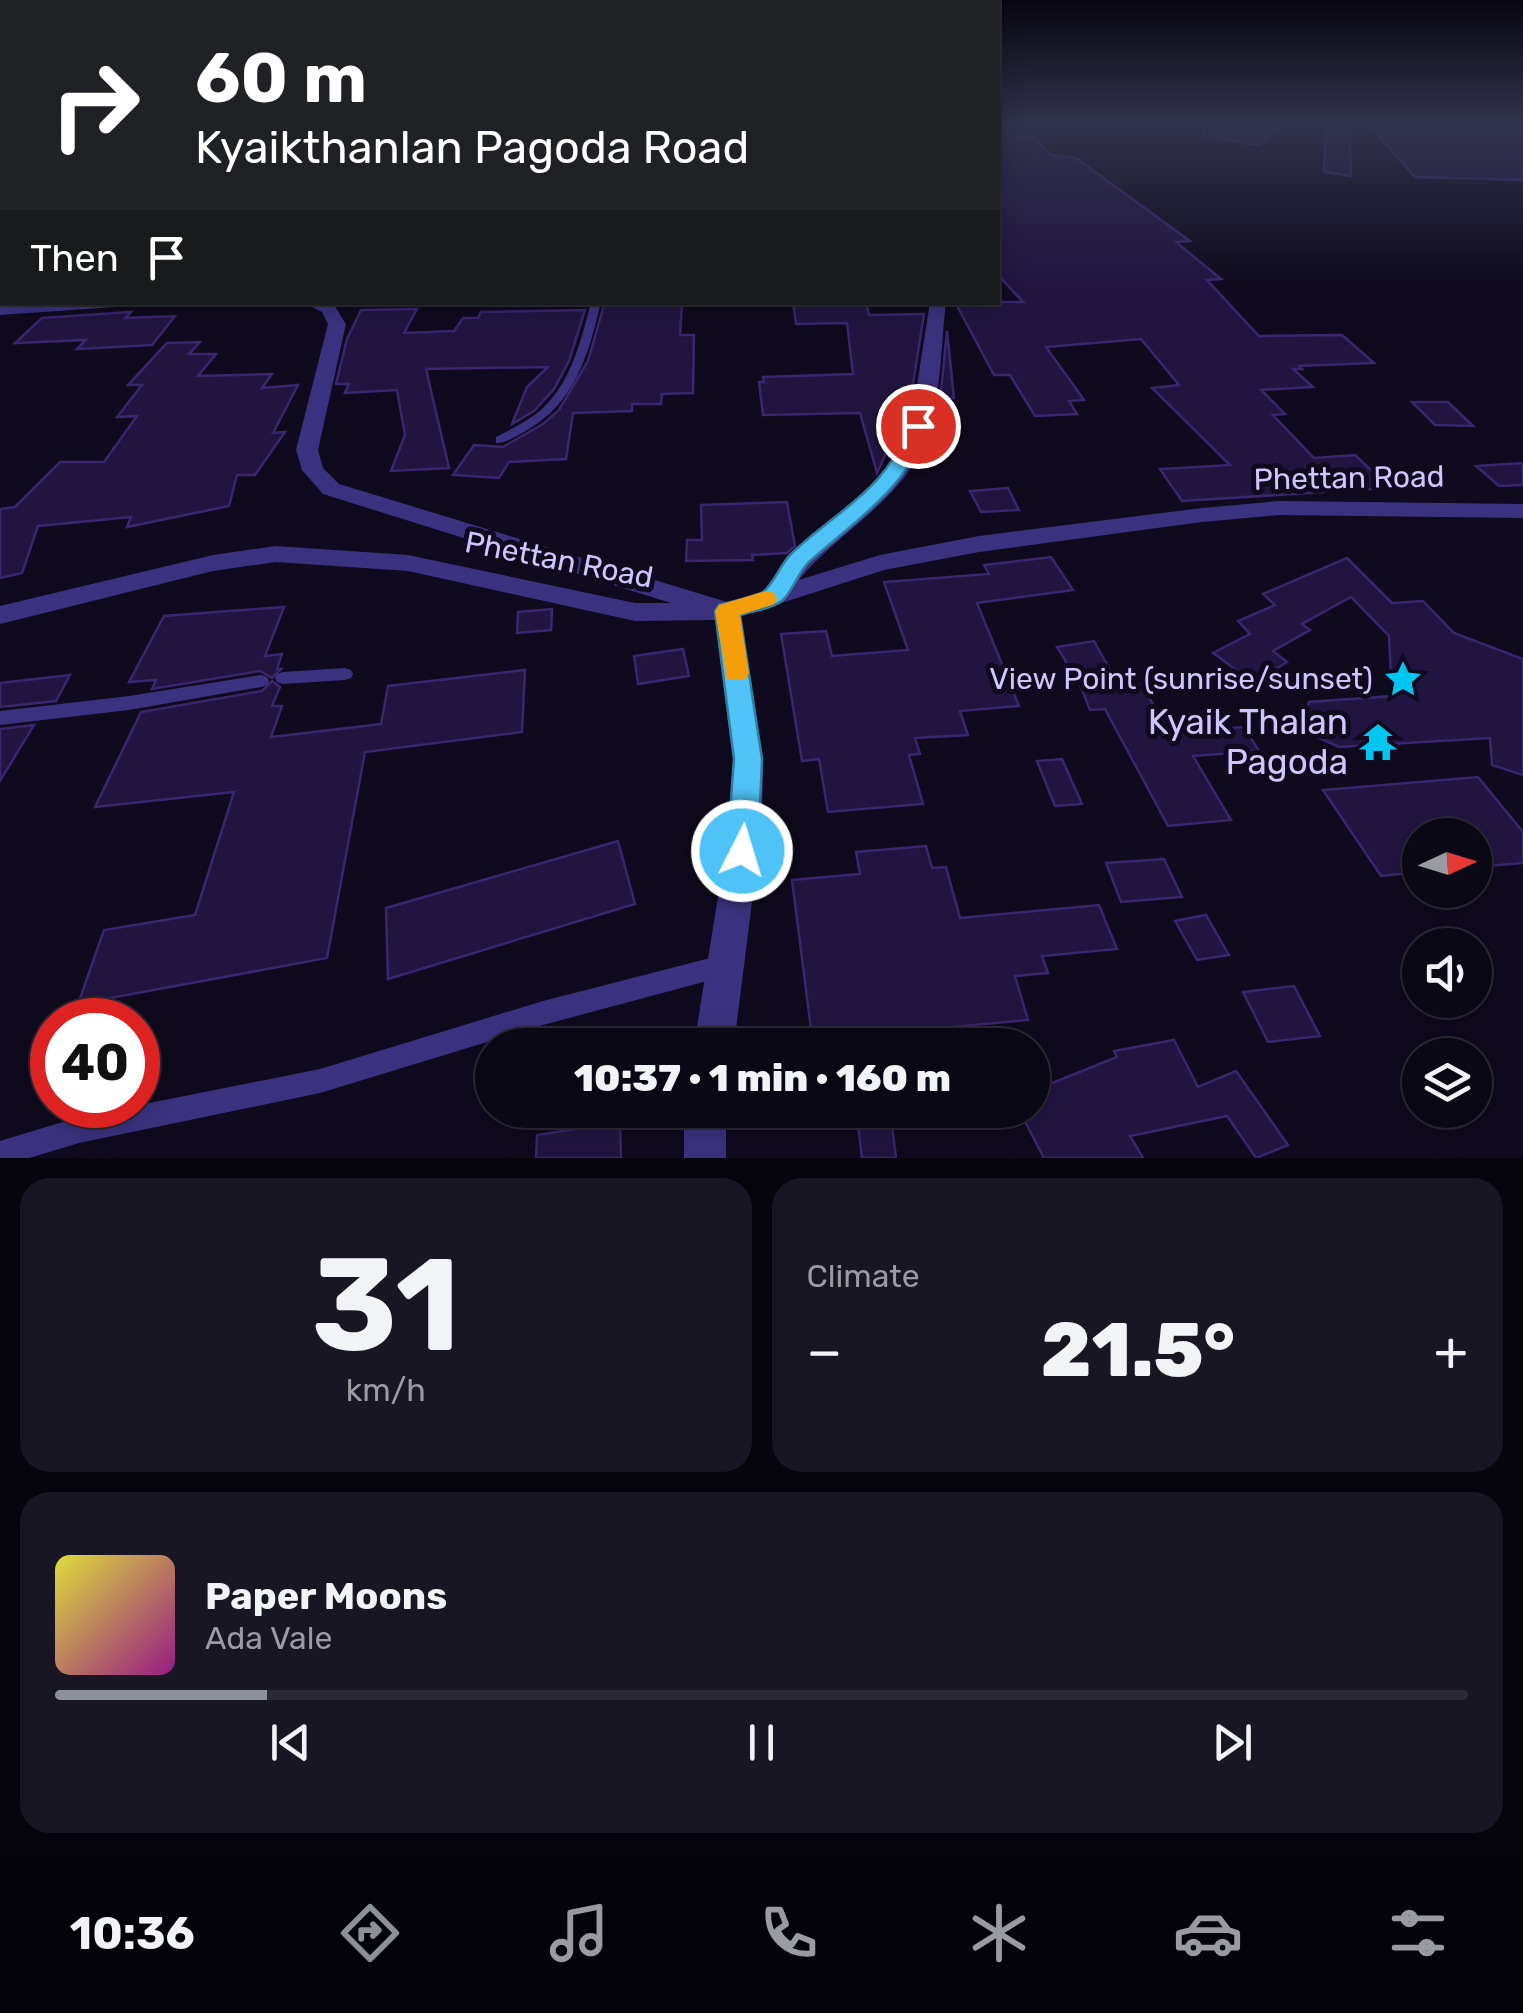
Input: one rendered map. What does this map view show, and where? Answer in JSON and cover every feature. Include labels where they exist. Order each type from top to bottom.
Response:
[{"type":"street","points":[[0,310],[72,305]]},
{"type":"street","points":[[318,305],[328,309],[337,324],[308,450],[314,470],[332,489],[727,611],[748,759],[746,823],[717,1028]]},
{"type":"street","points":[[774,596],[800,558],[858,512],[909,455],[918,426],[938,305]]},
{"type":"street","name":"Phettan Road","points":[[0,616],[213,563],[276,554],[408,562],[635,612],[727,611],[880,563],[980,544],[1202,515],[1279,508],[1523,510]]},
{"type":"street","points":[[705,1128],[705,1158]]},
{"type":"lane","points":[[500,440],[544,414],[559,396],[588,332],[595,305]]},
{"type":"lane","points":[[283,678],[346,674]]},
{"type":"lane","points":[[0,718],[128,703],[261,681]]},
{"type":"lane","points":[[0,1154],[79,1130],[320,1080],[543,1013],[726,965]]},
{"type":"building","points":[[1000,178],[1104,178],[1190,241],[1176,242],[1221,279],[1207,280],[1259,336],[1342,335],[1374,363],[1299,366],[1302,369],[1293,369],[1313,387],[1261,390],[1285,414],[1273,415],[1314,458],[1355,455],[1390,488],[1182,501],[1160,469],[1230,465],[1152,388],[1179,385],[1141,339],[1046,347],[1084,400],[1069,401],[1077,414],[1035,416],[1010,375],[994,375],[957,305],[1023,302],[1000,277]]},
{"type":"building","points":[[1452,178],[1523,178],[1523,180]]},
{"type":"building","points":[[604,305],[682,305],[680,335],[694,335],[693,393],[662,394],[661,404],[632,404],[632,411],[573,413],[566,459],[509,462],[499,478],[453,475],[474,445],[503,447],[543,424],[559,410],[588,361]]},
{"type":"building","points":[[793,305],[867,305],[869,315],[924,314],[902,431],[896,431],[896,448],[888,449],[877,473],[860,413],[763,415],[759,382],[764,382],[763,377],[853,374],[847,323],[796,324]]},
{"type":"building","points":[[417,309],[404,333],[454,331],[463,318],[478,318],[481,312],[585,310],[569,361],[554,389],[534,411],[512,424],[527,387],[548,367],[426,369],[449,468],[391,471],[405,435],[397,390],[345,393],[349,384],[336,384],[347,339],[361,310]]},
{"type":"building","points":[[131,312],[125,318],[175,316],[152,345],[77,349],[86,340],[15,343],[42,318]]},
{"type":"building","points":[[947,331],[954,398],[948,398],[951,434],[932,433],[940,401]]},
{"type":"building","points":[[200,342],[189,354],[216,354],[198,376],[272,374],[262,388],[298,385],[273,433],[285,432],[255,475],[237,475],[229,506],[127,527],[131,517],[38,526],[22,573],[0,578],[0,509],[15,507],[60,462],[104,462],[137,416],[117,417],[142,385],[128,385],[167,343]]},
{"type":"building","points":[[1412,402],[1448,402],[1473,426],[1435,425]]},
{"type":"building","points":[[1523,463],[1523,485],[1499,486],[1476,466]]},
{"type":"building","points":[[1008,488],[1019,510],[981,512],[970,491]]},
{"type":"building","points":[[787,502],[795,546],[787,553],[752,555],[753,560],[686,561],[687,540],[702,540],[701,505]]},
{"type":"building","points":[[1051,557],[1073,590],[977,603],[1019,706],[960,711],[968,735],[915,738],[920,754],[909,755],[923,804],[828,812],[819,759],[802,761],[781,634],[826,631],[832,656],[908,650],[884,582],[989,574],[984,565]]},
{"type":"building","points":[[1347,558],[1392,603],[1423,601],[1454,633],[1523,659],[1523,775],[1492,765],[1490,738],[1339,747],[1286,723],[1307,722],[1303,719],[1309,702],[1392,696],[1389,636],[1351,597],[1302,624],[1310,630],[1273,651],[1287,662],[1254,683],[1213,653],[1250,634],[1238,621],[1275,605],[1263,594]]},
{"type":"building","points":[[284,607],[265,656],[282,654],[277,669],[281,669],[272,678],[260,671],[152,689],[156,680],[129,682],[164,616]]},
{"type":"building","points":[[552,609],[551,630],[517,633],[518,612]]},
{"type":"building","points":[[1094,641],[1119,686],[1142,684],[1162,721],[1209,718],[1215,729],[1244,727],[1259,751],[1193,756],[1231,820],[1168,826],[1105,709],[1090,710],[1073,667],[1069,667],[1057,647]]},
{"type":"building","points":[[683,649],[689,676],[638,684],[634,656]]},
{"type":"building","points":[[525,670],[522,732],[365,752],[327,958],[110,998],[80,998],[104,930],[195,915],[234,792],[95,807],[141,712],[262,691],[272,681],[280,687],[272,706],[282,706],[271,737],[381,724],[388,686]]},
{"type":"building","points":[[70,675],[56,701],[0,707],[0,683]]},
{"type":"building","points":[[34,725],[0,781],[0,729]]},
{"type":"building","points":[[1062,759],[1082,804],[1055,806],[1037,761]]},
{"type":"building","points":[[1478,777],[1523,832],[1523,863],[1492,866],[1492,818],[1402,818],[1402,874],[1381,876],[1323,790]]},
{"type":"building","points":[[618,841],[635,904],[388,979],[386,908]]},
{"type":"building","points":[[926,846],[932,868],[946,867],[960,918],[1099,905],[1117,949],[1042,956],[1048,973],[1015,976],[1028,1020],[939,1028],[811,1028],[792,880],[860,874],[856,852]]},
{"type":"building","points":[[1164,859],[1182,897],[1121,902],[1106,863]]},
{"type":"building","points":[[1206,915],[1229,955],[1197,960],[1175,921]]},
{"type":"building","points":[[1294,986],[1320,1036],[1268,1042],[1243,992]]},
{"type":"building","points":[[1174,1040],[1198,1087],[1236,1071],[1288,1145],[1256,1158],[1227,1116],[1130,1136],[1143,1158],[1044,1158],[1028,1128],[1050,1128],[1050,1084],[1117,1057],[1114,1051]]},
{"type":"building","points":[[582,1128],[620,1128],[621,1158],[536,1158],[537,1135]]},
{"type":"building","points":[[858,1128],[892,1128],[896,1158],[862,1158]]},
{"type":"slow traffic","points":[[736,673],[727,611],[766,599]]},
{"type":"place","name":"View Point (sunrise/sunset)","points":[[1403,679]]},
{"type":"place","name":"Kyaik Thalan Pagoda","points":[[1378,742]]},
{"type":"route","points":[[742,851],[748,759],[727,611],[774,596],[800,558],[858,512],[909,455],[918,426]]}]
